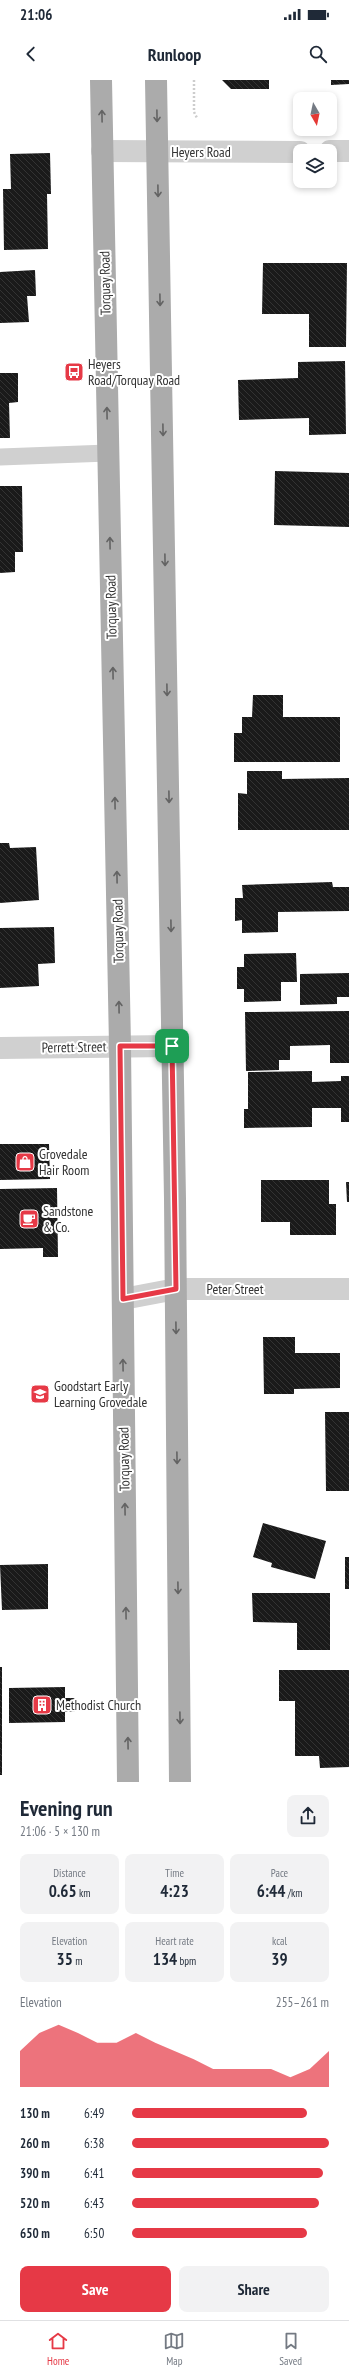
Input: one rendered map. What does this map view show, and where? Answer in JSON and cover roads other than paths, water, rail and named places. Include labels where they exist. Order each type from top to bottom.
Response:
[{"type":"main road","name":"Torquay Road","points":[[101,80],[120,1046],[128,1782]]},
{"type":"main road","points":[[156,80],[176,1289],[180,1782]]},
{"type":"street","name":"Heyers Road","points":[[102,151],[293,152]]},
{"type":"street","points":[[337,152],[349,152]]},
{"type":"street","name":"Perrett Street","points":[[0,1048],[172,1046]]},
{"type":"street","name":"Peter Street","points":[[123,1299],[176,1289],[349,1289]]},
{"type":"lane","points":[[0,457],[108,454]]},
{"type":"place","name":"Heyers Road/Torquay Road","points":[[74,372]]},
{"type":"place","name":"Grovedale Hair Room","points":[[25,1162]]},
{"type":"place","name":"Sandstone & Co.","points":[[29,1219]]},
{"type":"place","name":"Goodstart Early Learning Grovedale","points":[[40,1394]]},
{"type":"place","name":"Methodist Church","points":[[42,1705]]}]
